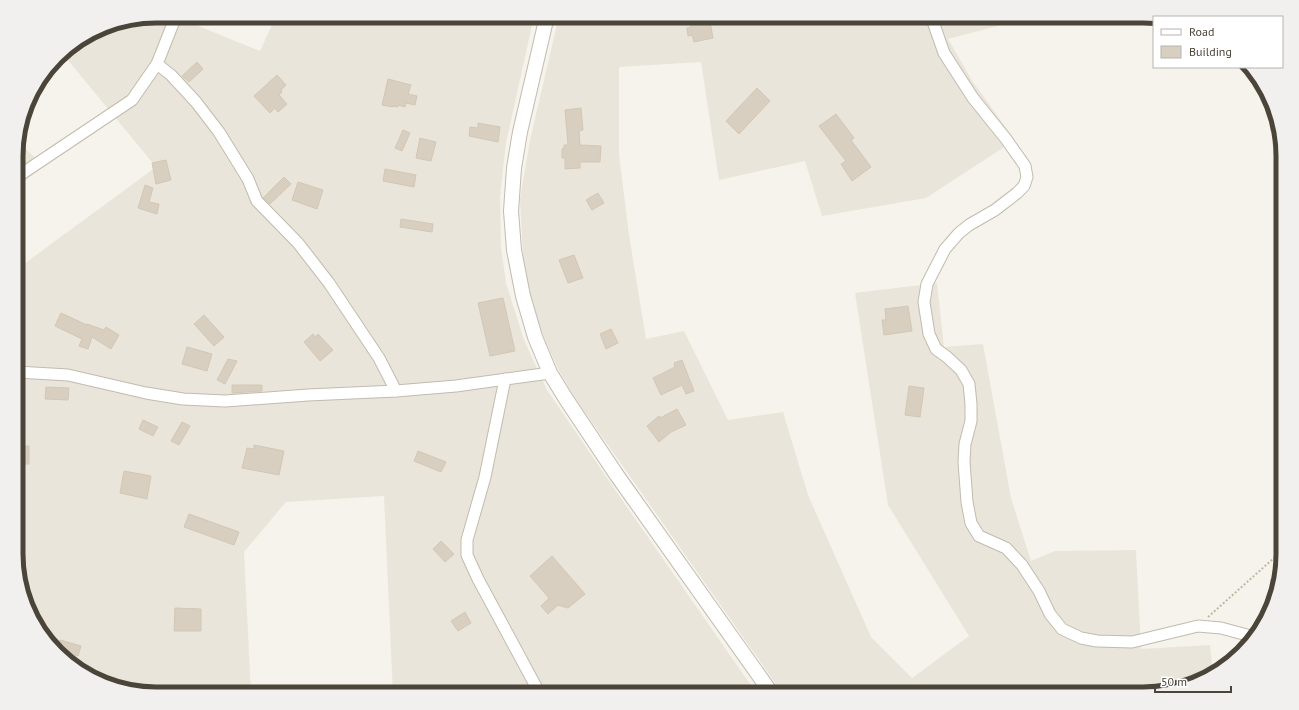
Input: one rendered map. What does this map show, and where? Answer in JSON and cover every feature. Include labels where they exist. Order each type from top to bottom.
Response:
[{"type":"street","points":[[23,173],[132,100],[157,64],[173,23]]},
{"type":"street","points":[[545,23],[520,132],[514,168],[511,211],[514,250],[523,296],[535,337],[550,373],[616,474],[767,687]]},
{"type":"street","points":[[933,23],[944,53],[973,98],[1006,139],[1025,166],[1027,177],[1024,186],[1017,193],[995,210],[969,225],[959,233],[945,249],[927,284],[924,302],[929,334],[936,349],[961,370],[969,384],[971,421],[965,444],[964,462],[967,502],[971,523],[979,536],[1006,548],[1022,565],[1039,591],[1050,614],[1062,629],[1081,638],[1097,641],[1132,642],[1198,626],[1221,628],[1248,636]]},
{"type":"street","points":[[157,64],[171,75],[196,102],[220,132],[248,179],[257,201],[298,243],[329,283],[379,358],[396,391]]},
{"type":"street","points":[[23,372],[68,375],[146,394],[183,399],[226,400],[396,391],[456,386],[550,373]]},
{"type":"street","points":[[505,379],[485,476],[467,540],[467,555],[478,579],[536,687]]},
{"type":"path","points":[[1198,626],[1276,556]]},
{"type":"shaded area","points":[[197,23],[196,25],[260,51],[273,23],[532,23],[506,143],[500,197],[501,247],[506,283],[524,340],[547,390],[752,687],[393,687],[384,496],[286,502],[244,552],[251,687],[138,686],[105,677],[75,660],[56,642],[45,628],[30,597],[24,572],[23,265],[156,167],[66,58],[82,45],[105,33],[138,24]]},
{"type":"shaded area","points":[[557,23],[1009,23],[948,39],[973,82],[1015,140],[926,198],[822,216],[805,161],[719,180],[701,62],[619,67],[619,154],[629,235],[646,339],[684,331],[728,420],[783,412],[808,495],[871,637],[912,678],[969,636],[888,505],[855,293],[937,283],[944,347],[983,344],[1011,498],[1031,561],[1055,551],[1136,550],[1141,649],[1210,645],[1212,668],[1194,677],[1152,687],[778,687],[577,401],[558,369],[541,331],[531,299],[523,257],[520,199],[530,140]]},
{"type":"shaded area","points":[[23,147],[44,166],[23,182]]},
{"type":"building","points":[[690,23],[710,23],[713,38],[694,42],[692,35],[688,36],[687,28],[691,27]]},
{"type":"building","points":[[197,62],[203,69],[189,82],[182,76]]},
{"type":"building","points":[[277,75],[286,85],[281,90],[282,92],[279,95],[287,104],[278,112],[275,108],[270,113],[254,96]]},
{"type":"building","points":[[388,79],[411,85],[408,94],[417,96],[415,105],[406,103],[405,107],[398,105],[398,107],[393,107],[382,105]]},
{"type":"building","points":[[757,88],[770,101],[739,134],[726,121]]},
{"type":"building","points":[[581,108],[583,130],[579,131],[580,145],[601,146],[600,162],[580,162],[580,168],[565,169],[565,158],[562,158],[562,149],[564,148],[564,145],[568,145],[565,110]]},
{"type":"building","points":[[836,114],[854,138],[851,140],[871,167],[852,181],[841,164],[846,161],[819,126]]},
{"type":"building","points":[[478,123],[500,127],[498,142],[469,136],[470,127],[478,128]]},
{"type":"building","points":[[403,130],[410,133],[402,151],[395,148]]},
{"type":"building","points":[[420,138],[436,142],[431,161],[416,158]]},
{"type":"building","points":[[166,160],[171,180],[156,184],[152,163]]},
{"type":"building","points":[[385,169],[416,175],[414,187],[383,181]]},
{"type":"building","points":[[284,177],[291,184],[270,204],[263,198]]},
{"type":"building","points":[[298,182],[323,190],[317,209],[292,200]]},
{"type":"building","points":[[145,185],[153,188],[149,202],[159,204],[157,214],[138,208]]},
{"type":"building","points":[[598,193],[604,203],[592,210],[586,200]]},
{"type":"building","points":[[401,219],[433,224],[432,232],[400,227]]},
{"type":"building","points":[[574,255],[583,278],[568,283],[559,260]]},
{"type":"building","points":[[503,298],[515,351],[490,356],[478,303]]},
{"type":"building","points":[[908,306],[912,331],[884,335],[882,320],[886,320],[885,309]]},
{"type":"building","points":[[61,313],[87,325],[104,330],[106,327],[119,335],[111,349],[92,337],[88,349],[79,346],[82,339],[55,326]]},
{"type":"building","points":[[204,315],[224,337],[214,346],[194,324]]},
{"type":"building","points":[[611,329],[618,343],[606,349],[600,334]]},
{"type":"building","points":[[313,334],[315,337],[318,334],[333,350],[320,361],[304,342]]},
{"type":"building","points":[[187,347],[212,354],[207,371],[182,364]]},
{"type":"building","points":[[228,359],[237,361],[225,384],[217,380]]},
{"type":"building","points":[[682,360],[694,391],[686,394],[682,385],[661,395],[653,378],[675,367],[674,363]]},
{"type":"building","points":[[232,385],[262,385],[262,391],[232,393]]},
{"type":"building","points":[[909,386],[924,388],[920,417],[905,415]]},
{"type":"building","points":[[46,387],[69,388],[68,400],[45,399]]},
{"type":"building","points":[[677,409],[686,425],[671,432],[659,442],[647,426],[659,416],[660,418]]},
{"type":"building","points":[[143,420],[158,427],[153,436],[139,429]]},
{"type":"building","points":[[182,422],[190,426],[179,445],[171,441]]},
{"type":"building","points":[[254,445],[284,451],[279,475],[242,468],[247,448],[254,449]]},
{"type":"building","points":[[23,446],[29,446],[29,464],[23,464]]},
{"type":"building","points":[[418,451],[446,462],[441,472],[414,461]]},
{"type":"building","points":[[124,471],[151,476],[147,499],[120,493]]},
{"type":"building","points":[[189,514],[239,532],[234,545],[184,527]]},
{"type":"building","points":[[441,541],[454,554],[445,562],[433,549]]},
{"type":"building","points":[[552,556],[585,594],[568,608],[558,605],[548,614],[541,606],[549,598],[530,576]]},
{"type":"building","points":[[175,608],[201,609],[201,631],[174,631]]},
{"type":"building","points":[[465,612],[471,623],[458,631],[451,621]]},
{"type":"building","points":[[60,640],[81,646],[78,656],[68,653],[59,645]]}]
